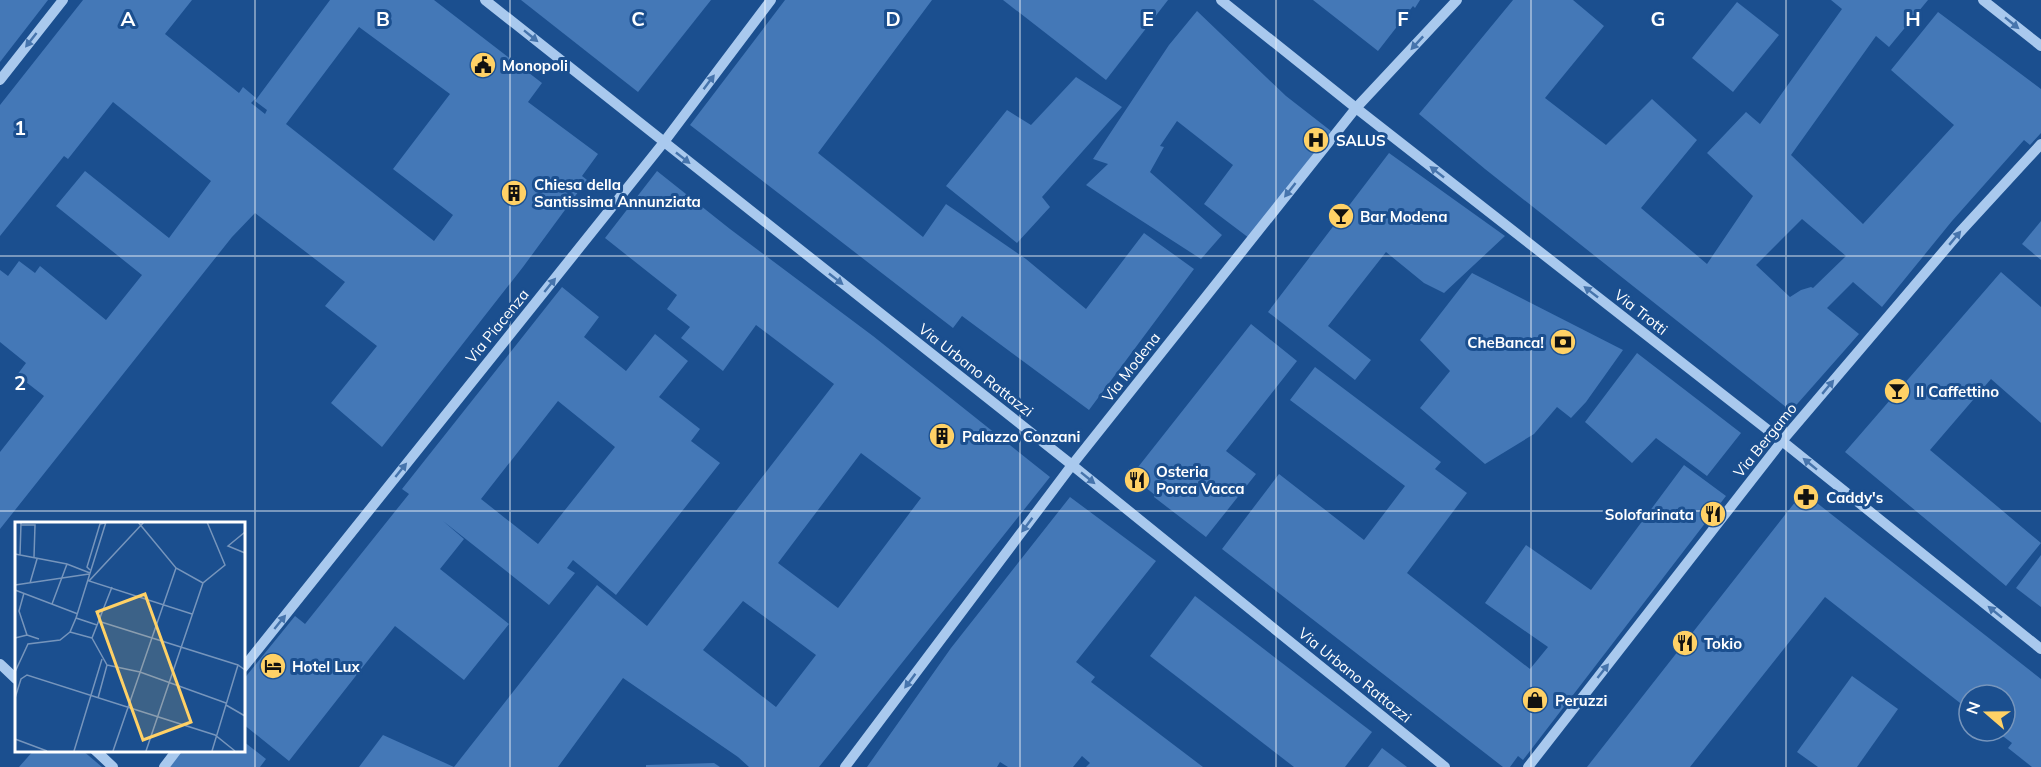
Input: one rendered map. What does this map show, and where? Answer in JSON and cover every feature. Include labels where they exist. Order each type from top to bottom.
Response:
[{"type":"street","points":[[0,81],[63,0]]},
{"type":"street","name":"Via Urbano Rattazzi","points":[[485,0],[1072,465],[1445,767]]},
{"type":"street","name":"Via Piacenza","points":[[244,667],[664,142],[771,0]]},
{"type":"street","name":"Via Trotti","points":[[1221,0],[1782,441],[2041,649]]},
{"type":"street","name":"Via Modena","points":[[845,767],[1072,465],[1356,108],[1457,0]]},
{"type":"street","points":[[1983,0],[2041,46]]},
{"type":"street","name":"Via Bergamo","points":[[1528,767],[1782,441],[1960,232],[2041,144]]},
{"type":"street","points":[[0,664],[15,678]]},
{"type":"street","points":[[96,752],[113,767]]},
{"type":"street","points":[[164,767],[175,752]]},
{"type":"building","points":[[0,0],[48,0],[0,62]]},
{"type":"building","points":[[83,0],[192,0],[165,34],[239,93],[243,87],[256,98],[251,103],[265,114],[267,110],[255,101],[330,0],[434,0],[542,83],[528,102],[598,154],[582,176],[587,180],[523,267],[382,447],[331,403],[377,346],[325,306],[345,282],[255,213],[232,237],[0,529],[0,452],[44,396],[17,375],[26,363],[0,342],[0,270],[8,276],[19,261],[35,273],[40,266],[106,320],[142,275],[56,206],[85,171],[169,238],[211,181],[113,102],[68,159],[64,156],[0,236],[0,105]],"holes":[[[359,27],[450,94],[393,169],[453,215],[434,241],[286,124]]]},
{"type":"building","points":[[521,0],[711,0],[638,92]]},
{"type":"building","points":[[785,0],[932,0],[818,153],[923,237],[946,204],[1026,259],[1086,309],[1144,233],[1194,269],[1089,410],[962,316],[953,328],[690,125]]},
{"type":"building","points":[[1003,0],[1168,0],[1106,80]]},
{"type":"building","points":[[1313,0],[1420,0],[1378,51]]},
{"type":"building","points":[[1513,0],[1573,0],[1604,26],[1545,98],[1606,145],[1652,99],[1697,140],[1641,208],[1707,264],[1753,196],[1707,153],[1746,112],[1760,124],[1842,9],[1831,0],[1928,0],[1889,47],[1876,36],[1791,155],[1863,224],[1954,125],[1891,70],[1938,12],[2041,89],[2041,133],[2030,145],[2024,140],[1952,221],[1882,307],[1853,282],[1827,308],[1859,334],[1791,411],[1485,169],[1419,114]],"holes":[[[1802,219],[1846,256],[1813,288],[1801,290],[1790,297],[1756,265]]]},
{"type":"building","points":[[1737,2],[1779,35],[1733,92],[1692,58]]},
{"type":"building","points":[[1197,11],[1286,96],[1331,131],[1249,238],[1204,204],[1233,165],[1177,121],[1160,146],[1164,147],[1150,172],[1222,235],[1201,259],[1086,185],[1108,164],[1093,159],[1169,45]]},
{"type":"building","points":[[1076,77],[1122,107],[1042,197],[1050,207],[1017,243],[946,186],[1007,110],[1031,125]]},
{"type":"building","points":[[1389,153],[1505,236],[1444,293],[1424,283],[1386,252],[1328,326],[1371,360],[1355,380],[1268,312]]},
{"type":"building","points":[[657,171],[873,336],[1050,477],[819,767],[749,767],[738,757],[623,678],[558,767],[454,767],[597,585],[647,626],[834,384],[756,325],[723,371],[681,338],[690,327],[667,309],[677,295],[605,238]],"holes":[[[861,453],[921,498],[838,608],[778,563]],[[743,601],[816,655],[776,707],[703,650]]]},
{"type":"building","points":[[2041,221],[2041,260],[2022,244]]},
{"type":"building","points":[[2001,272],[2041,307],[2041,423],[1991,379],[1930,450],[2041,543],[2006,586],[1845,452]]},
{"type":"building","points":[[1472,273],[1623,350],[1586,402],[1571,418],[1557,407],[1534,434],[1485,464],[1420,408],[1450,371],[1420,340]]},
{"type":"building","points":[[562,287],[599,317],[584,337],[626,371],[655,334],[688,361],[659,397],[700,429],[691,441],[720,463],[616,595],[573,560],[567,568],[575,573],[549,605],[443,521],[464,539],[440,569],[509,624],[464,680],[395,626],[289,761],[244,725],[244,679],[295,616],[305,624],[409,494],[402,489]],"holes":[[[558,401],[615,447],[538,544],[481,499]]]},
{"type":"building","points":[[1251,324],[1297,361],[1226,451],[1256,474],[1206,537],[1131,476]]},
{"type":"building","points":[[1637,353],[1741,433],[1707,476],[1656,438],[1632,463],[1585,422]]},
{"type":"building","points":[[1315,367],[1441,462],[1435,469],[1467,493],[1407,573],[1530,669],[1548,647],[1485,603],[1526,545],[1591,590],[1684,465],[1726,496],[1523,760],[1518,756],[1510,767],[1503,767],[1222,549],[1279,474],[1364,540],[1405,486],[1290,400]]},
{"type":"building","points":[[1803,492],[2041,679],[2041,767],[2032,767],[2008,748],[2012,743],[2017,743],[2017,683],[1957,683],[1957,701],[1825,597],[1690,767],[1587,767]]},
{"type":"building","points":[[1070,497],[1156,561],[1076,662],[1095,677],[1091,682],[1203,767],[1086,767],[1090,763],[1082,756],[1073,767],[1008,767],[1000,762],[997,767],[867,767],[951,648]]},
{"type":"building","points":[[2041,555],[2041,607],[2016,588]]},
{"type":"building","points":[[1195,596],[1372,732],[1345,767],[1294,767],[1150,656]]},
{"type":"building","points":[[1852,676],[1898,709],[1857,767],[1818,767],[1797,752]]},
{"type":"building","points":[[383,735],[454,767],[359,767]]},
{"type":"building","points":[[244,742],[266,759],[260,767],[170,767],[181,752],[244,752]]},
{"type":"building","points":[[1382,748],[1407,767],[1368,767]]},
{"type":"building","points":[[32,752],[84,752],[102,767],[19,767]]},
{"type":"building","points":[[714,763],[720,767],[646,767],[646,765]]},
{"type":"place","name":"Monopoli","points":[[483,65]]},
{"type":"place","name":"SALUS","points":[[1316,140]]},
{"type":"place","name":"Chiesa della Santissima Annunziata","points":[[514,193]]},
{"type":"place","name":"Bar Modena","points":[[1341,216]]},
{"type":"place","name":"CheBanca!","points":[[1563,342]]},
{"type":"place","name":"Il Caffettino","points":[[1897,391]]},
{"type":"place","name":"Palazzo Conzani","points":[[942,436]]},
{"type":"place","name":"Osteria Porca Vacca","points":[[1137,480]]},
{"type":"place","name":"Caddy's","points":[[1806,497]]},
{"type":"place","name":"Solofarinata","points":[[1713,514]]},
{"type":"place","name":"Tokio","points":[[1685,643]]},
{"type":"place","name":"Hotel Lux","points":[[273,666]]},
{"type":"place","name":"Peruzzi","points":[[1535,700]]}]
